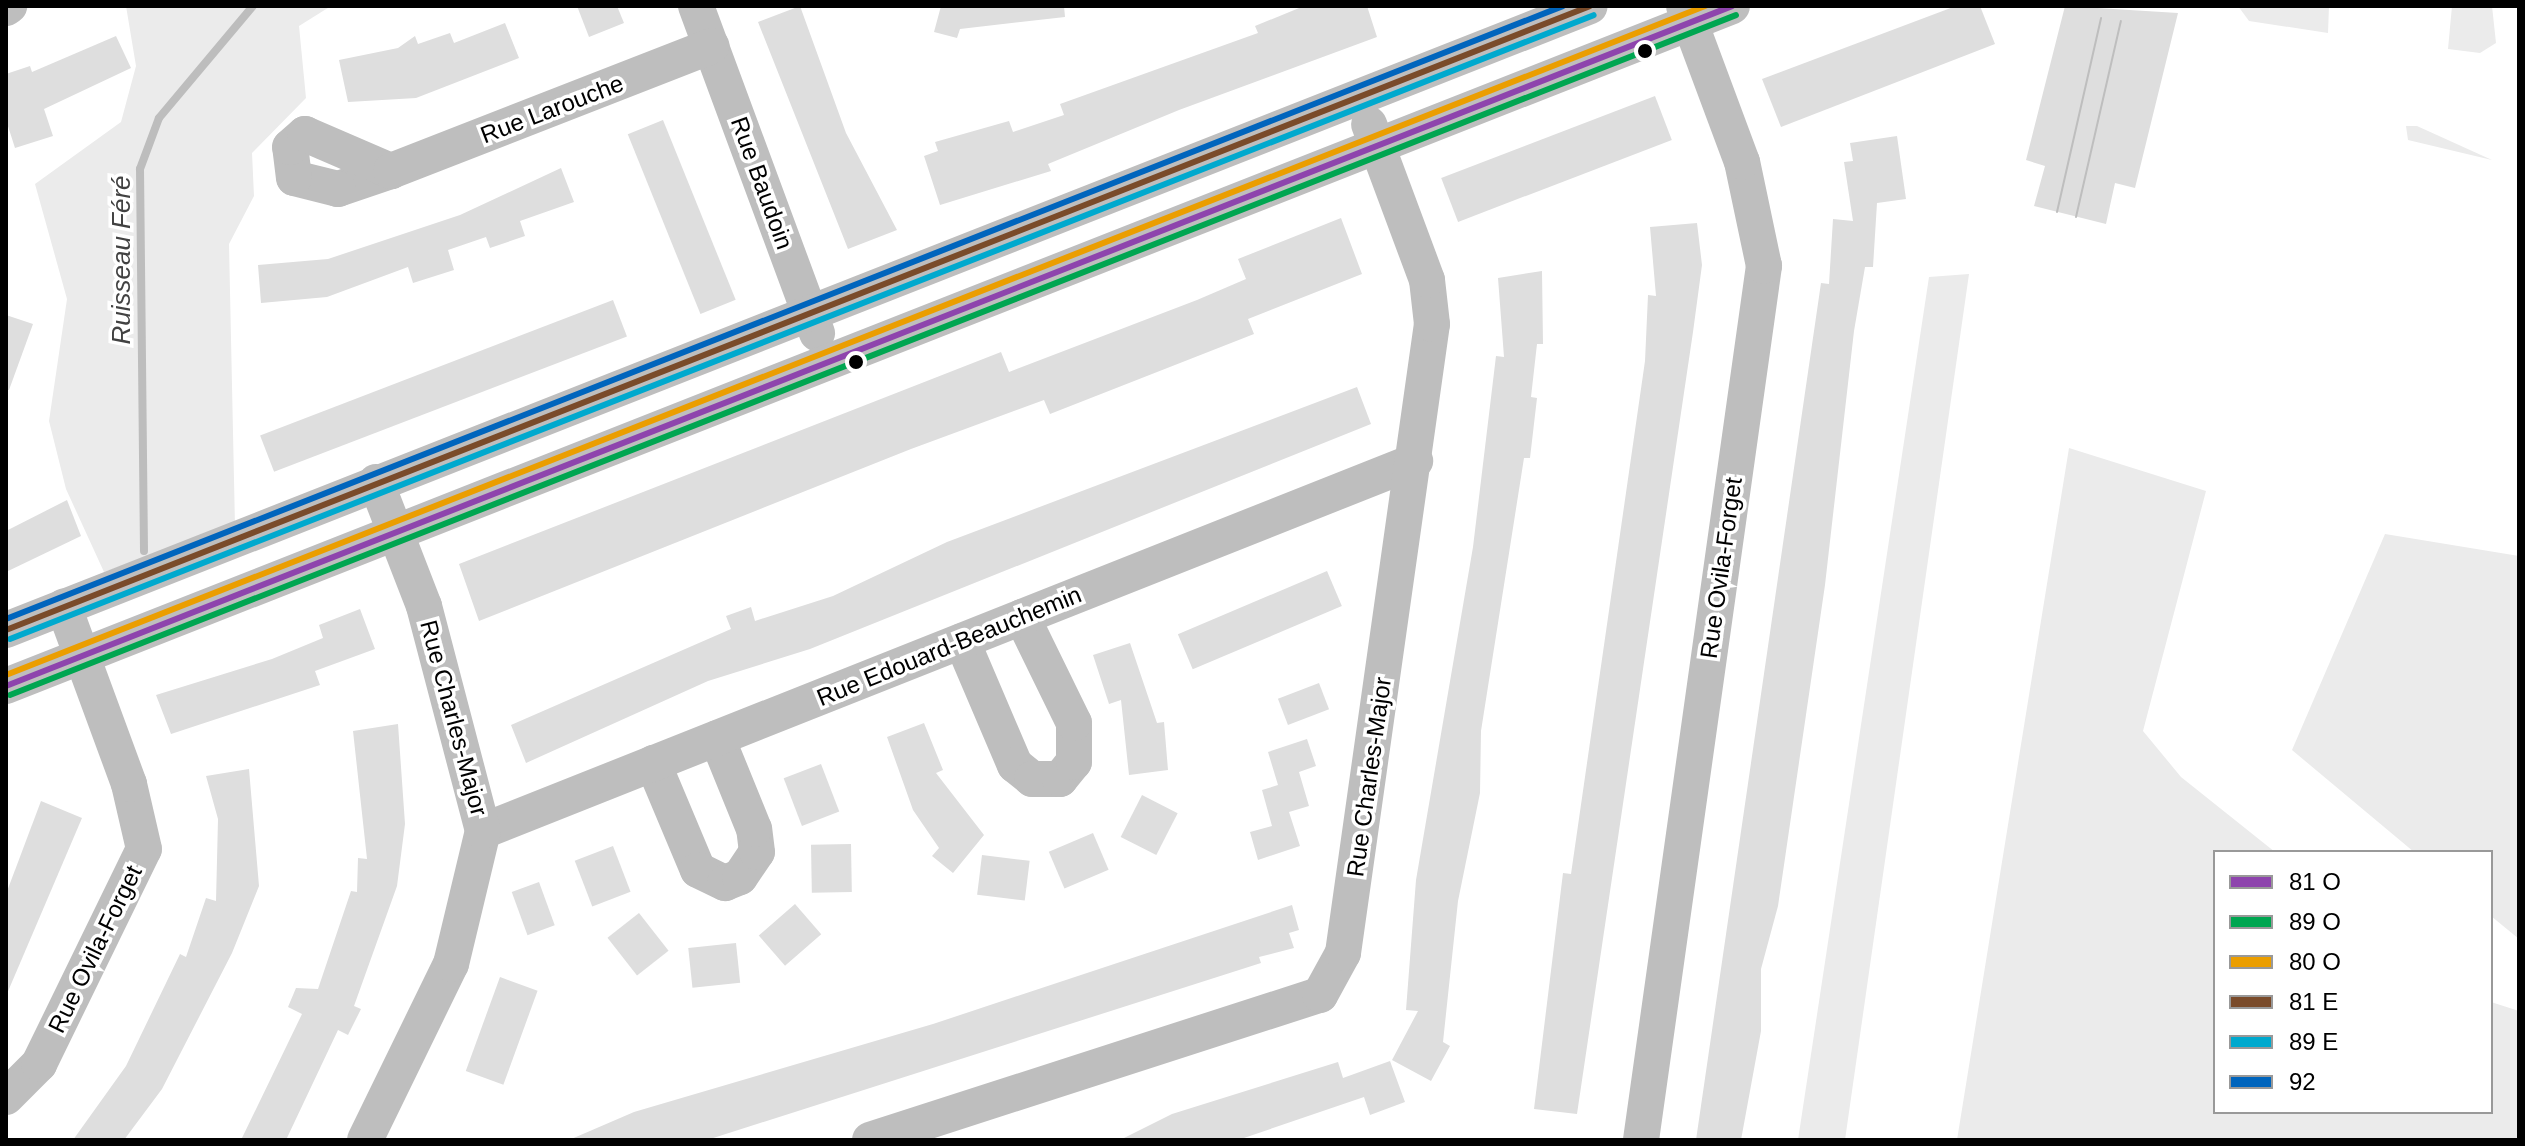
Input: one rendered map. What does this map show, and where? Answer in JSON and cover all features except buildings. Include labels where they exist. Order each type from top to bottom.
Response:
[{"type":"street","name":"Rue Baudoin","points":[[696,6],[828,360]]},
{"type":"street","points":[[6,630],[1590,6]]},
{"type":"street","points":[[6,686],[1377,146],[1687,14],[1732,6]]},
{"type":"street","name":"Rue Ovila-Forget","points":[[1641,1140],[1764,266],[1742,162],[1687,14]]},
{"type":"street","name":"Rue Larouche","points":[[391,171],[712,46]]},
{"type":"street","name":"Rue Charles-Major","points":[[870,1140],[1320,995],[1343,953],[1432,324],[1427,280],[1358,96]]},
{"type":"street","name":"Rue Edouard-Beauchemin","points":[[483,831],[1415,461]]},
{"type":"street","name":"Rue Charles-Major","points":[[369,1138],[451,964],[483,831],[424,606],[376,482]]},
{"type":"street","name":"Rue Ovila-Forget","points":[[6,1097],[39,1064],[144,849],[129,784],[64,607]]},
{"type":"street","points":[[962,641],[1015,765],[1032,779],[1060,779],[1074,762],[1074,723],[1022,617]]},
{"type":"street","points":[[653,763],[698,870],[725,883],[740,877],[757,852],[754,829],[717,738]]},
{"type":"shaded area","points":[[126,6],[331,6],[299,26],[306,98],[252,153],[254,196],[229,244],[235,526],[104,572],[66,489],[49,421],[67,299],[35,184],[121,122],[136,66]]},
{"type":"shaded area","points":[[2238,6],[2329,6],[2328,33],[2249,21]]},
{"type":"shaded area","points":[[2452,6],[2492,6],[2496,43],[2480,53],[2448,49]]},
{"type":"shaded area","points":[[2406,126],[2417,126],[2492,160],[2408,140]]},
{"type":"shaded area","points":[[1969,274],[1845,1140],[1798,1140],[1929,277]]},
{"type":"shaded area","points":[[2069,448],[2206,491],[2143,731],[2181,777],[2272,850],[2213,850],[2213,1114],[2493,1114],[2493,1003],[2519,1011],[2519,1140],[1957,1140]]},
{"type":"shaded area","points":[[2385,534],[2519,556],[2519,939],[2493,918],[2493,850],[2412,850],[2292,750]]},
{"type":"waterway","name":"Ruisseau Féré","points":[[144,551],[140,169],[159,118],[253,6]]},
{"type":"tram line","points":[[2057,212],[2101,18]]},
{"type":"tram line","points":[[2076,217],[2121,21]]},
{"type":"transit line","name":"92","points":[[6,619],[1563,6]]},
{"type":"transit line","points":[[6,630],[1590,6]]},
{"type":"transit line","points":[[6,675],[1705,6]]},
{"type":"transit line","points":[[6,686],[1732,6]]},
{"type":"transit line","points":[[10,639],[1594,15]]},
{"type":"transit line","points":[[10,695],[1736,15]]}]
